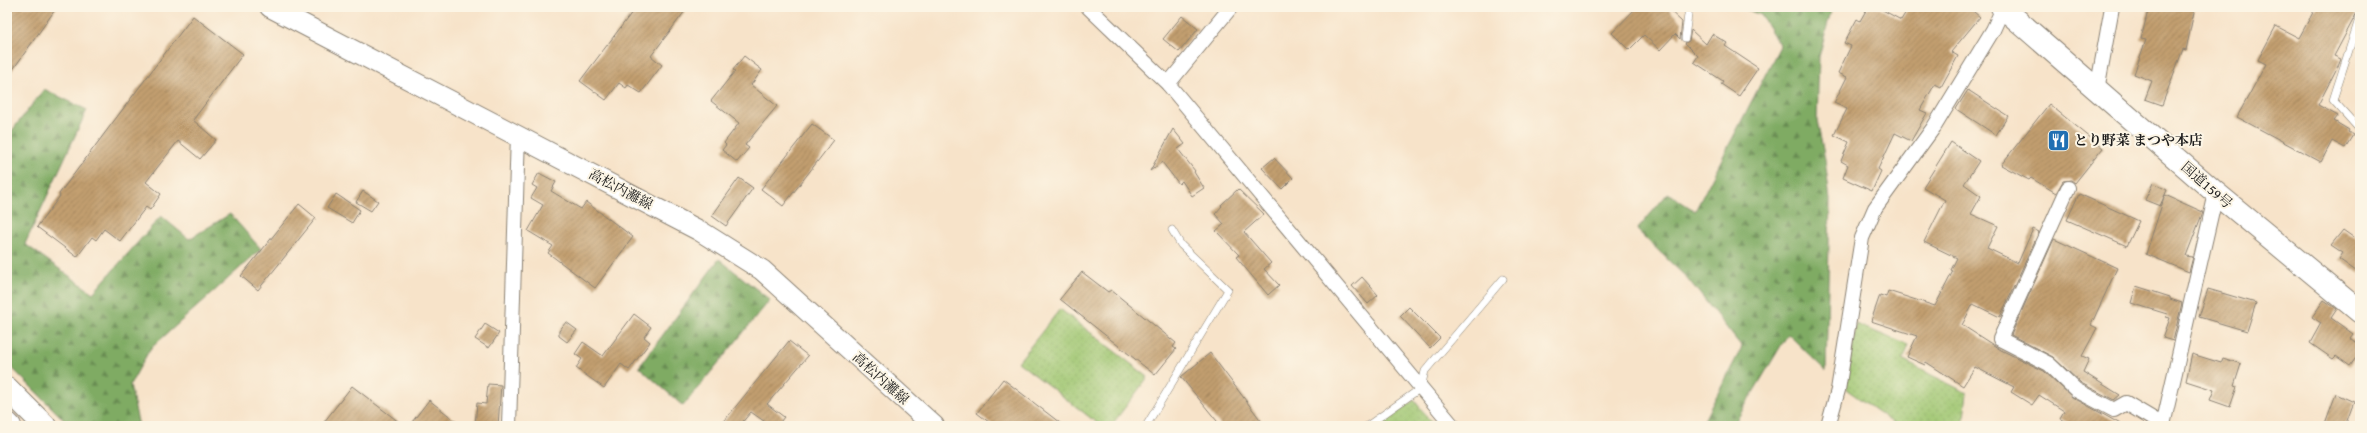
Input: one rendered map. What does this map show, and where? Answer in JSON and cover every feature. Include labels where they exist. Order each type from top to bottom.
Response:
[{"type":"highway","name":"国道159号","points":[[2002,7],[2216,193],[2360,312]]},
{"type":"highway","points":[[7,388],[45,426]]},
{"type":"highway","points":[[7,423],[10,426]]},
{"type":"main road","name":"高松内灘線","points":[[270,7],[518,134],[700,231],[762,270],[934,426]]},
{"type":"street","points":[[1088,7],[1168,84],[1453,426]]},
{"type":"street","points":[[1168,84],[1231,7]]},
{"type":"street","points":[[1828,426],[1838,390],[1865,232],[1875,208],[1934,127],[1992,30],[2002,7]]},
{"type":"street","points":[[2097,90],[2112,7]]},
{"type":"street","points":[[510,426],[518,134]]},
{"type":"street","points":[[2068,188],[2000,339],[2049,364],[2076,390],[2107,407],[2114,410],[2126,402],[2163,426],[2216,193]]},
{"type":"lane","points":[[1685,38],[1689,7]]},
{"type":"lane","points":[[2360,16],[2333,100],[2360,130]]},
{"type":"lane","points":[[1146,426],[1228,290],[1181,245],[1172,230]]},
{"type":"lane","points":[[1366,426],[1421,388],[1425,371],[1503,279]]},
{"type":"green space","points":[[1739,7],[1832,7],[1819,57],[1817,121],[1825,159],[1830,200],[1826,371],[1788,334],[1733,426],[1701,426],[1742,347],[1688,279],[1637,230],[1668,193],[1695,211],[1780,46],[1761,15]]},
{"type":"green space","points":[[44,89],[87,110],[25,244],[93,293],[161,216],[189,239],[230,214],[261,249],[150,349],[130,385],[139,426],[70,426],[7,363],[7,137]]},
{"type":"green space","points":[[719,259],[770,300],[683,406],[639,367]]},
{"type":"green space","points":[[1060,309],[1148,377],[1111,426],[1101,426],[1018,362]]},
{"type":"green space","points":[[1856,324],[1908,345],[1902,360],[1967,393],[1963,426],[1897,426],[1846,389]]},
{"type":"green space","points":[[1414,400],[1434,426],[1378,426]]},
{"type":"building","points":[[7,7],[57,7],[7,78]]},
{"type":"building","points":[[636,7],[688,7],[651,56],[662,65],[641,93],[628,85],[626,88],[619,83],[606,100],[580,81]]},
{"type":"building","points":[[1637,7],[1666,7],[1682,22],[1680,39],[1675,34],[1660,50],[1644,35],[1629,50],[1612,33]]},
{"type":"building","points":[[1868,7],[1877,7],[1901,20],[1909,7],[1968,7],[1980,17],[1951,52],[1958,56],[1941,87],[1935,84],[1920,110],[1927,113],[1911,141],[1895,133],[1878,169],[1881,171],[1872,191],[1843,178],[1848,165],[1841,161],[1849,142],[1834,135],[1847,109],[1834,103],[1847,77],[1838,73],[1851,46],[1844,43],[1857,19],[1860,21]]},
{"type":"building","points":[[2149,7],[2195,7],[2186,50],[2183,49],[2162,105],[2145,99],[2152,81],[2134,74],[2146,40],[2141,39]]},
{"type":"building","points":[[2316,7],[2360,7],[2334,56],[2341,59],[2318,105],[2338,116],[2334,121],[2349,130],[2348,132],[2353,135],[2345,148],[2332,141],[2321,162],[2237,117],[2266,64],[2258,60],[2276,26],[2299,38]]},
{"type":"building","points":[[193,16],[243,54],[193,120],[216,140],[200,159],[178,141],[146,182],[161,194],[150,210],[146,207],[120,241],[104,229],[96,240],[92,237],[77,257],[37,227],[60,196],[59,194]]},
{"type":"building","points":[[1182,16],[1198,29],[1179,52],[1163,39]]},
{"type":"building","points":[[1691,30],[1706,44],[1712,34],[1727,43],[1725,46],[1758,68],[1739,96],[1721,84],[1723,81],[1694,62],[1698,56],[1685,43],[1689,41]]},
{"type":"building","points":[[744,56],[762,70],[751,85],[777,106],[745,145],[749,148],[737,162],[722,150],[726,145],[724,143],[739,123],[711,101],[735,71],[733,70]]},
{"type":"building","points":[[1968,90],[2008,116],[1996,135],[1956,109]]},
{"type":"building","points":[[2049,104],[2103,148],[2075,183],[2071,180],[2063,181],[2056,193],[2031,178],[2029,180],[2001,165]]},
{"type":"building","points":[[812,124],[834,140],[783,206],[761,189]]},
{"type":"building","points":[[1173,129],[1185,144],[1178,149],[1195,171],[1194,172],[1204,188],[1192,196],[1182,181],[1179,184],[1162,162],[1150,171]]},
{"type":"building","points":[[1951,142],[1979,161],[1964,184],[1981,196],[1971,214],[1998,226],[1987,248],[2018,263],[2033,229],[2039,232],[2000,317],[1973,304],[1962,325],[2001,350],[2044,371],[2072,397],[2124,426],[2073,426],[2060,418],[2064,411],[2039,395],[2032,405],[2011,392],[2014,387],[1975,367],[1963,386],[1926,362],[1925,365],[1907,357],[1917,336],[1871,321],[1880,295],[1886,297],[1888,291],[1935,306],[1953,271],[1951,270],[1957,258],[1924,242],[1945,200],[1923,187]]},
{"type":"building","points":[[1274,158],[1293,178],[1282,189],[1262,168]]},
{"type":"building","points":[[539,173],[556,182],[551,191],[581,209],[586,202],[633,237],[595,288],[548,253],[553,246],[528,231],[543,205],[531,198],[537,188],[532,185]]},
{"type":"building","points":[[739,178],[753,188],[726,226],[712,216]]},
{"type":"building","points":[[2153,183],[2167,190],[2160,206],[2145,200]]},
{"type":"building","points":[[1238,189],[1264,214],[1244,232],[1271,263],[1264,269],[1279,285],[1268,295],[1236,257],[1239,255],[1216,231],[1224,224],[1215,214],[1222,206],[1221,205]]},
{"type":"building","points":[[363,191],[378,201],[371,211],[356,202]]},
{"type":"building","points":[[336,194],[360,210],[352,223],[327,208]]},
{"type":"building","points":[[2079,194],[2139,221],[2127,246],[2067,220]]},
{"type":"building","points":[[2165,195],[2203,212],[2186,256],[2193,257],[2189,272],[2146,254]]},
{"type":"building","points":[[299,204],[316,218],[258,290],[241,276]]},
{"type":"building","points":[[2343,230],[2360,242],[2360,274],[2339,259],[2343,253],[2331,245]]},
{"type":"building","points":[[2054,239],[2117,268],[2091,325],[2097,328],[2082,356],[2089,359],[2083,372],[2120,395],[2114,400],[2081,383],[2053,357],[2011,335]]},
{"type":"building","points":[[1082,272],[1108,292],[1111,290],[1176,343],[1173,347],[1176,349],[1155,375],[1060,299]]},
{"type":"building","points":[[1362,277],[1378,295],[1368,304],[1352,286]]},
{"type":"building","points":[[2136,286],[2170,297],[2170,299],[2182,303],[2173,341],[2163,338],[2170,318],[2166,317],[2167,314],[2131,303]]},
{"type":"building","points":[[2208,289],[2256,303],[2247,331],[2199,317]]},
{"type":"building","points":[[2324,300],[2337,309],[2331,318],[2353,334],[2350,338],[2360,346],[2360,352],[2350,366],[2336,356],[2333,359],[2310,343],[2321,323],[2312,317]]},
{"type":"building","points":[[1409,307],[1440,338],[1430,348],[1400,316]]},
{"type":"building","points":[[634,314],[651,327],[644,337],[650,342],[629,370],[621,364],[604,388],[576,368],[582,359],[575,354],[583,342],[603,356]]},
{"type":"building","points":[[566,322],[577,330],[567,342],[559,336],[559,331]]},
{"type":"building","points":[[485,324],[499,333],[489,348],[475,339]]},
{"type":"building","points":[[789,341],[808,356],[767,404],[784,417],[777,426],[771,426],[751,412],[739,426],[720,426]]},
{"type":"building","points":[[1210,353],[1265,426],[1221,426],[1181,377]]},
{"type":"building","points":[[2192,354],[2221,363],[2223,358],[2241,364],[2234,386],[2237,387],[2230,407],[2210,400],[2214,390],[2186,381]]},
{"type":"building","points":[[1003,379],[1064,426],[994,426],[977,413]]},
{"type":"building","points":[[488,384],[501,385],[498,426],[475,426],[477,403],[486,404]]},
{"type":"building","points":[[352,386],[404,426],[321,426]]},
{"type":"building","points":[[2336,394],[2354,402],[2345,426],[2324,426]]},
{"type":"building","points":[[429,400],[462,426],[409,426]]},
{"type":"place","name":"とり野菜 まつや本店","points":[[2059,140]]}]
